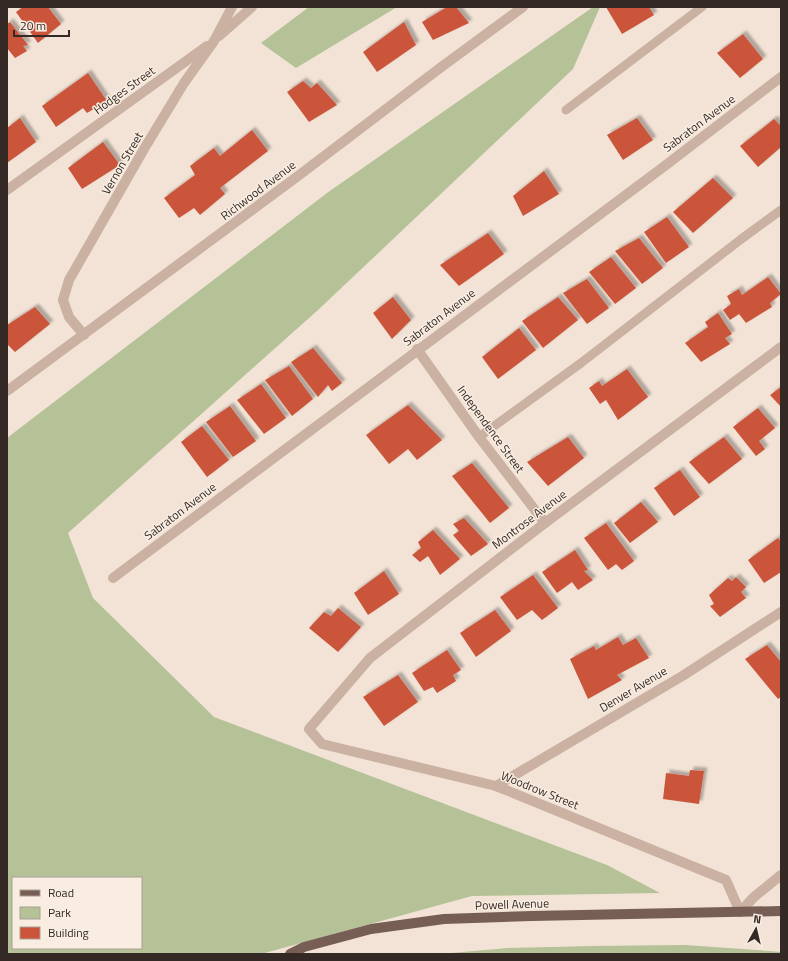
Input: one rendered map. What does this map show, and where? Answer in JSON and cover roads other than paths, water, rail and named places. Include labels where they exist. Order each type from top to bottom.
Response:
[{"type":"main road","name":"Powell Avenue","points":[[290,954],[304,947],[371,929],[444,919],[781,911]]},
{"type":"street","name":"Vernon Street","points":[[84,335],[69,317],[63,300],[68,280],[172,103],[214,41],[232,7]]},
{"type":"street","name":"Hodges Street","points":[[7,190],[214,41],[252,7]]},
{"type":"street","name":"Richwood Avenue","points":[[7,392],[523,7]]},
{"type":"street","name":"Sabraton Avenue","points":[[113,578],[662,168],[781,77]]},
{"type":"street","name":"Montrose Avenue","points":[[308,729],[370,658],[544,523],[781,347]]},
{"type":"street","name":"Independence Street","points":[[418,349],[479,437],[544,523]]},
{"type":"street","name":"Denver Avenue","points":[[496,786],[684,675],[781,612]]},
{"type":"street","name":"Woodrow Street","points":[[308,729],[322,744],[496,786],[726,880],[740,912]]},
{"type":"street","points":[[740,912],[754,897],[781,874]]},
{"type":"lane","points":[[566,110],[702,7]]},
{"type":"lane","points":[[479,437],[581,363],[781,210]]}]
